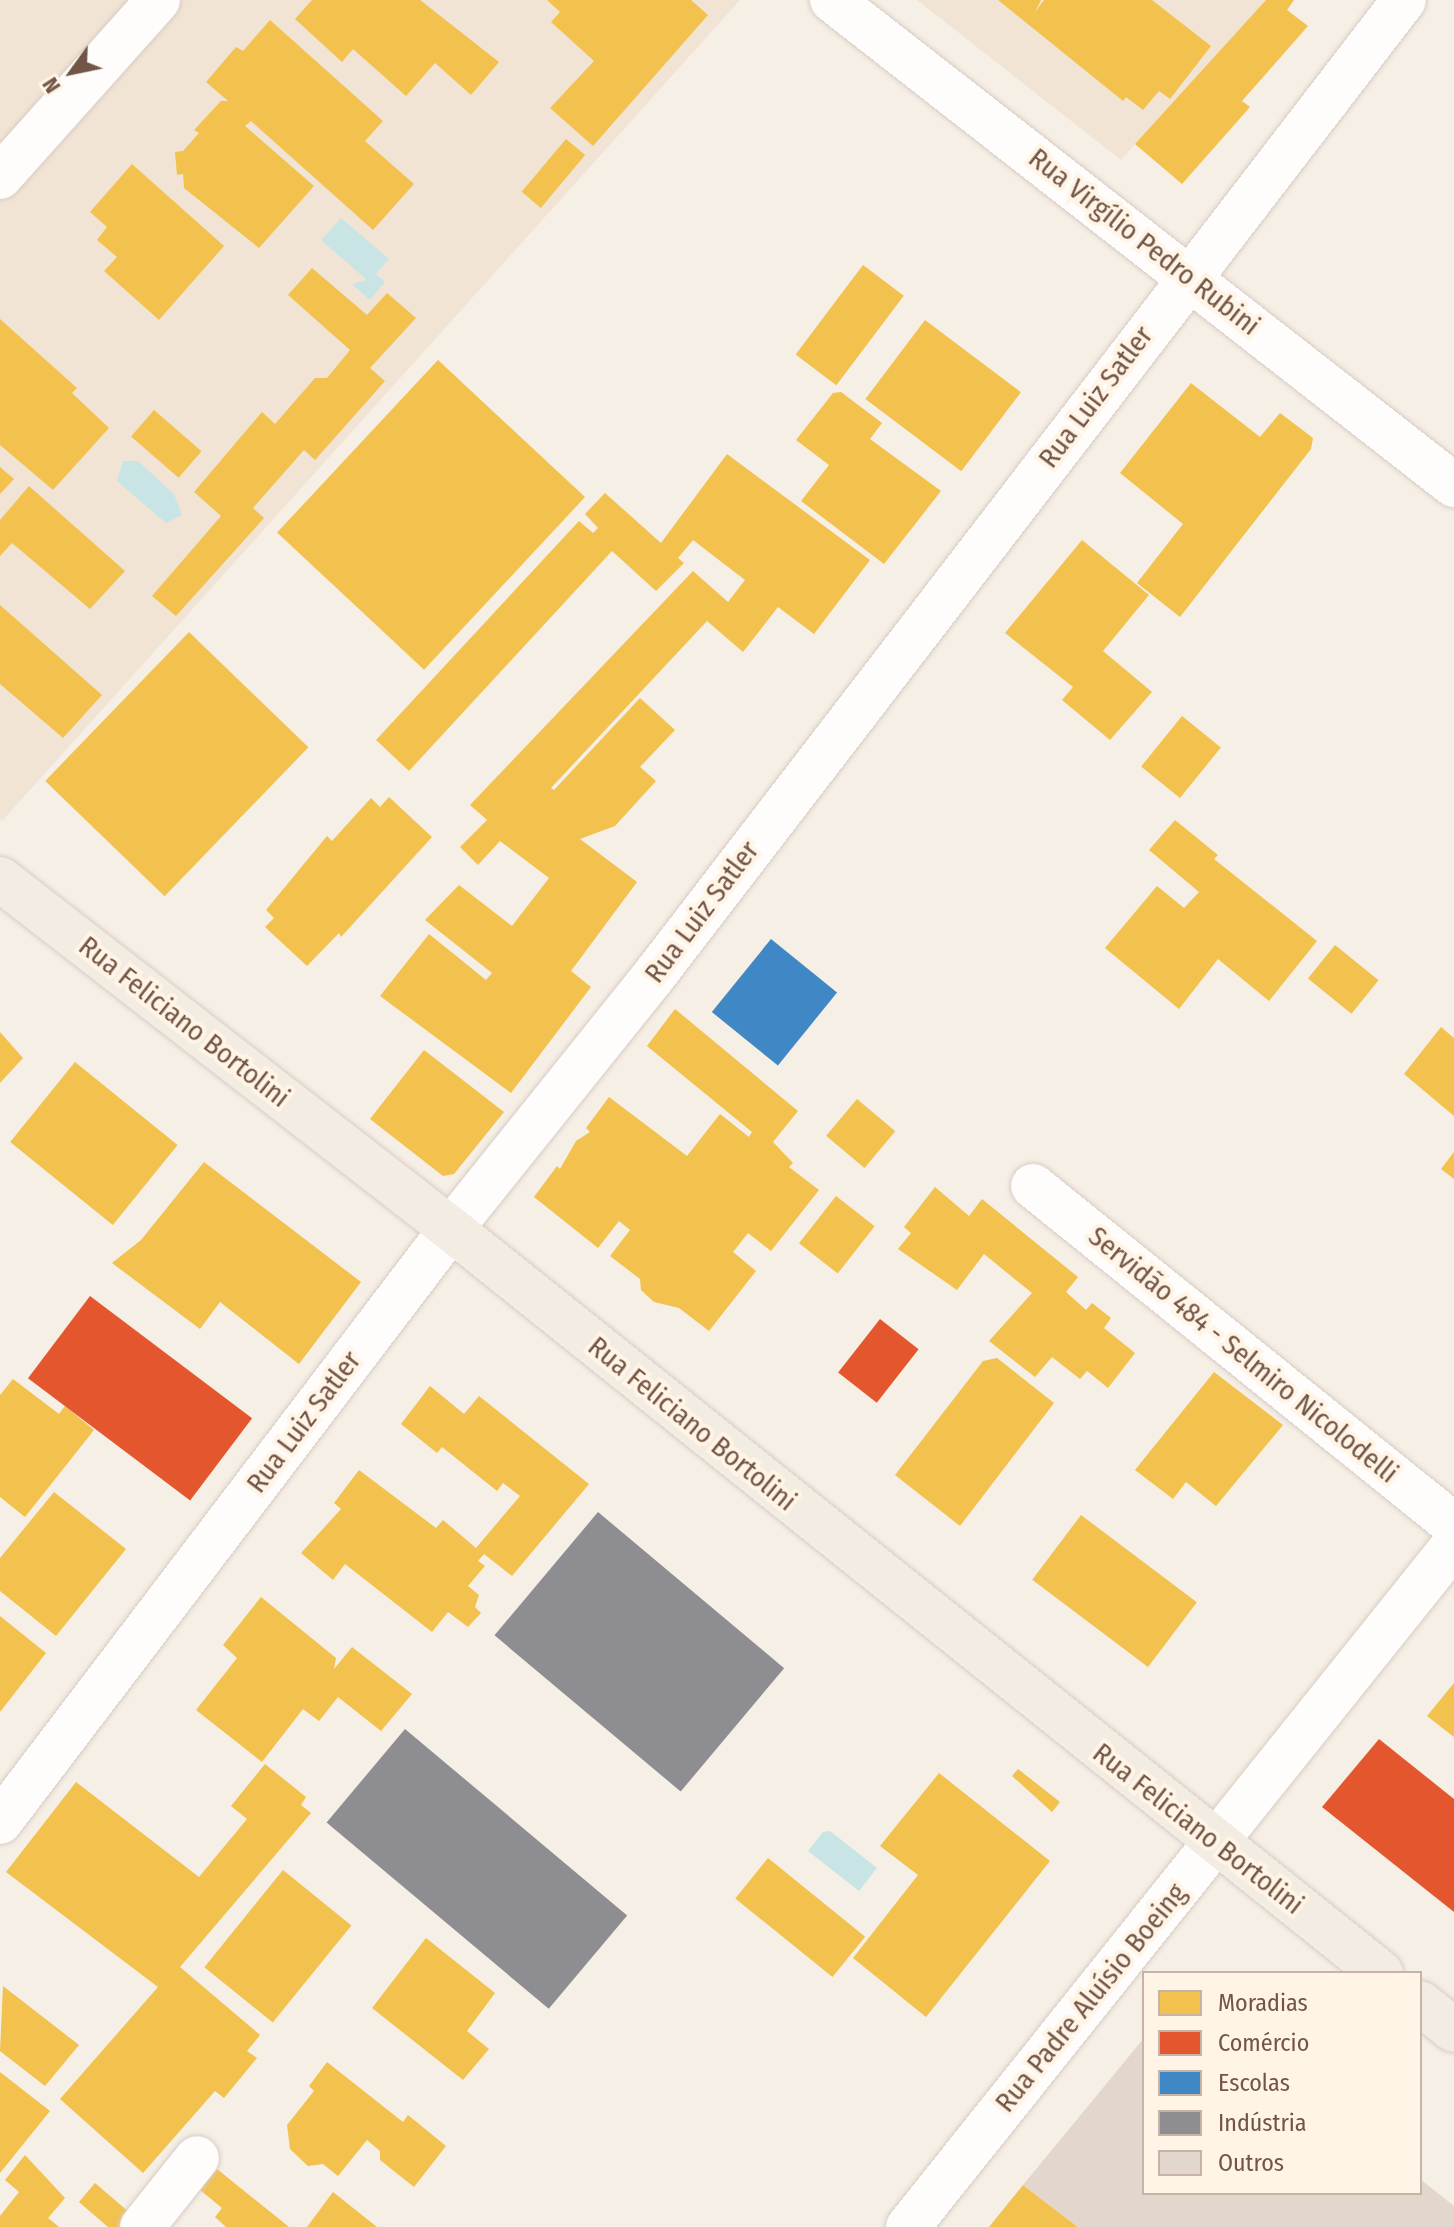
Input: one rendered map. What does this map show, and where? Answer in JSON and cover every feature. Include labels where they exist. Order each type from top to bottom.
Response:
[{"type":"main road","name":"Rua Feliciano Bortolini","points":[[0,879],[451,1229],[1378,1971]]},
{"type":"main road","points":[[1422,2005],[1454,2030]]},
{"type":"street","points":[[0,177],[158,0]]},
{"type":"street","name":"Rua Virgílio Pedro Rubini","points":[[832,0],[1454,485]]},
{"type":"street","name":"Rua Luiz Satler","points":[[0,1822],[451,1229],[653,977],[1404,0]]},
{"type":"street","name":"Servidão 484 - Selmiro Nicolodelli","points":[[1033,1186],[1454,1525]]},
{"type":"street","name":"Rua Padre Aluísio Boeing","points":[[908,2227],[1215,1843],[1448,1564]]},
{"type":"street","points":[[142,2227],[197,2158]]},
{"type":"shaded area","points":[[0,0],[740,0],[2,821],[0,819]]},
{"type":"shaded area","points":[[917,0],[1266,0],[1121,160]]},
{"type":"water","points":[[341,218],[389,259],[376,274],[385,282],[370,300],[352,284],[367,280],[321,240]]},
{"type":"water","points":[[123,461],[138,461],[174,494],[182,515],[166,523],[117,481]]},
{"type":"water","points":[[830,1831],[877,1868],[859,1891],[808,1851],[823,1832]]},
{"type":"building: Moradias","points":[[312,0],[420,0],[499,62],[471,95],[435,63],[406,96],[353,49],[342,62],[295,19]]},
{"type":"building: Moradias","points":[[547,0],[691,0],[708,15],[593,146],[550,108],[594,61],[551,22],[560,12]]},
{"type":"building: Moradias","points":[[998,0],[1041,0],[1035,12],[1044,0],[1152,0],[1211,46],[1170,99],[1159,91],[1143,110],[1126,97],[1123,101]]},
{"type":"building: Moradias","points":[[1266,0],[1294,0],[1287,10],[1308,26],[1242,101],[1250,107],[1182,184],[1135,144]]},
{"type":"building: Moradias","points":[[270,20],[383,121],[365,141],[414,184],[373,230],[251,121],[245,126],[314,186],[259,248],[184,188],[183,174],[177,175],[175,152],[183,151],[199,133],[194,130],[221,101],[228,101],[206,82],[236,47],[243,51]]},
{"type":"building: Moradias","points":[[566,139],[585,155],[541,208],[522,192]]},
{"type":"building: Moradias","points":[[132,164],[224,246],[159,320],[104,271],[117,257],[97,240],[107,227],[90,212]]},
{"type":"building: Moradias","points":[[863,265],[904,296],[836,385],[796,354]]},
{"type":"building: Moradias","points":[[312,268],[367,315],[387,293],[416,318],[370,368],[385,381],[315,460],[304,450],[253,508],[264,518],[176,616],[152,596],[221,516],[194,492],[262,412],[275,424],[315,378],[327,378],[350,350],[288,295]]},
{"type":"building: Moradias","points":[[0,319],[77,388],[72,393],[109,428],[53,490],[0,445]]},
{"type":"building: Moradias","points":[[925,320],[1021,392],[961,471],[865,399]]},
{"type":"building: Moradias","points":[[438,360],[585,497],[424,670],[277,533]]},
{"type":"building: Moradias","points":[[1191,383],[1260,437],[1280,413],[1313,438],[1311,449],[1180,617],[1137,583],[1183,524],[1120,473]]},
{"type":"building: Moradias","points":[[841,392],[882,423],[870,439],[941,491],[884,564],[801,501],[829,465],[796,440],[833,393]]},
{"type":"building: Moradias","points":[[154,410],[202,451],[179,478],[131,436]]},
{"type":"building: Moradias","points":[[727,454],[870,560],[814,634],[778,607],[743,652],[707,621],[551,788],[554,790],[640,698],[675,730],[640,767],[656,781],[615,826],[580,839],[637,882],[571,971],[591,987],[511,1093],[380,996],[429,934],[486,980],[492,973],[425,920],[459,885],[512,926],[549,878],[500,841],[478,865],[460,847],[487,820],[470,805],[693,571],[728,602],[745,580],[693,540],[678,558],[684,563],[656,591],[612,551],[409,771],[376,740],[579,521],[593,533],[598,528],[585,514],[605,493],[661,543]]},
{"type":"building: Moradias","points":[[0,467],[14,479],[0,494]]},
{"type":"building: Moradias","points":[[29,486],[125,571],[90,609],[12,543],[0,556],[0,520]]},
{"type":"building: Moradias","points":[[1082,540],[1149,595],[1103,651],[1152,692],[1110,740],[1062,700],[1073,687],[1005,633]]},
{"type":"building: Moradias","points":[[0,605],[102,695],[63,738],[0,684]]},
{"type":"building: Moradias","points":[[189,632],[308,747],[165,896],[45,781]]},
{"type":"building: Moradias","points":[[1182,716],[1221,747],[1180,798],[1141,767]]},
{"type":"building: Moradias","points":[[389,797],[432,837],[341,937],[339,933],[307,966],[265,927],[274,918],[266,910],[327,836],[332,841],[371,798],[380,807]]},
{"type":"building: Moradias","points":[[1175,820],[1218,855],[1214,859],[1317,941],[1269,1001],[1218,959],[1179,1009],[1105,948],[1157,886],[1184,908],[1199,892],[1149,850]]},
{"type":"building: Moradias","points":[[1335,945],[1379,980],[1351,1014],[1308,978]]},
{"type":"building: Moradias","points":[[675,1009],[798,1111],[773,1142],[793,1163],[789,1167],[819,1190],[771,1251],[748,1233],[733,1252],[756,1271],[709,1331],[679,1308],[654,1302],[641,1290],[640,1279],[610,1256],[630,1230],[619,1221],[598,1248],[534,1197],[557,1166],[560,1169],[576,1141],[590,1132],[586,1128],[609,1097],[687,1156],[720,1114],[749,1137],[752,1132],[647,1046]]},
{"type":"building: Moradias","points":[[1441,1027],[1454,1038],[1454,1116],[1404,1074]]},
{"type":"building: Moradias","points":[[0,1032],[23,1058],[0,1083]]},
{"type":"building: Moradias","points":[[424,1050],[504,1112],[454,1174],[443,1176],[370,1119]]},
{"type":"building: Moradias","points":[[75,1062],[178,1145],[113,1225],[10,1142]]},
{"type":"building: Moradias","points":[[857,1099],[895,1131],[864,1168],[826,1136]]},
{"type":"building: Moradias","points":[[1454,1152],[1454,1179],[1441,1169]]},
{"type":"building: Moradias","points":[[204,1162],[361,1282],[299,1364],[220,1302],[200,1329],[112,1263],[141,1240]]},
{"type":"building: Moradias","points":[[935,1187],[969,1216],[982,1199],[1078,1277],[1066,1292],[1086,1310],[1092,1303],[1111,1318],[1104,1328],[1135,1353],[1108,1388],[1087,1371],[1080,1379],[1052,1357],[1035,1377],[989,1341],[1032,1293],[984,1254],[957,1290],[898,1249],[911,1233],[904,1227]]},
{"type":"building: Moradias","points":[[836,1196],[875,1226],[838,1273],[799,1243]]},
{"type":"building: Moradias","points":[[997,1358],[1054,1403],[960,1526],[895,1475],[983,1361]]},
{"type":"building: Moradias","points":[[1214,1372],[1283,1425],[1216,1506],[1186,1482],[1173,1499],[1135,1470]]},
{"type":"building: Moradias","points":[[13,1379],[59,1414],[65,1406],[94,1430],[25,1517],[0,1497],[0,1395]]},
{"type":"building: Moradias","points":[[430,1386],[464,1414],[479,1396],[589,1484],[512,1576],[484,1554],[478,1561],[485,1566],[468,1586],[479,1595],[475,1607],[481,1613],[468,1627],[448,1612],[432,1632],[345,1564],[333,1580],[301,1553],[341,1509],[334,1503],[359,1470],[436,1528],[443,1520],[476,1548],[520,1496],[503,1483],[497,1491],[442,1447],[437,1453],[401,1424]]},
{"type":"building: Moradias","points":[[54,1492],[126,1549],[56,1636],[0,1591],[0,1558]]},
{"type":"building: Moradias","points":[[1081,1515],[1197,1602],[1148,1667],[1032,1580]]},
{"type":"building: Moradias","points":[[261,1597],[336,1658],[334,1669],[352,1647],[412,1694],[381,1731],[338,1697],[319,1721],[303,1709],[262,1762],[196,1710],[237,1658],[223,1645]]},
{"type":"building: Moradias","points":[[0,1616],[46,1653],[0,1712]]},
{"type":"building: Moradias","points":[[1454,1683],[1454,1737],[1427,1716]]},
{"type":"building: Moradias","points":[[265,1764],[306,1797],[301,1805],[311,1813],[180,1967],[260,2035],[247,2051],[257,2058],[224,2098],[215,2091],[143,2173],[60,2099],[158,1987],[6,1872],[76,1782],[199,1877],[247,1819],[231,1806]]},
{"type":"building: Moradias","points":[[1018,1769],[1060,1802],[1052,1812],[1012,1776]]},
{"type":"building: Moradias","points":[[939,1773],[1050,1861],[926,2017],[853,1958],[918,1875],[880,1846]]},
{"type":"building: Moradias","points":[[768,1858],[865,1937],[832,1977],[735,1898]]},
{"type":"building: Moradias","points":[[283,1870],[351,1925],[273,2023],[204,1967]]},
{"type":"building: Moradias","points":[[426,1938],[495,1993],[467,2031],[489,2049],[463,2080],[372,2008]]},
{"type":"building: Moradias","points":[[3,1986],[79,2045],[45,2086],[0,2051]]},
{"type":"building: Moradias","points":[[327,2062],[403,2122],[408,2115],[446,2146],[414,2187],[380,2160],[380,2151],[367,2140],[338,2176],[323,2164],[308,2166],[290,2149],[287,2125],[314,2091],[309,2086]]},
{"type":"building: Moradias","points":[[0,2072],[50,2111],[0,2173]]},
{"type":"building: Moradias","points":[[25,2155],[65,2198],[48,2218],[59,2227],[0,2227],[0,2216],[19,2192],[5,2180]]},
{"type":"building: Moradias","points":[[217,2169],[289,2227],[226,2227],[215,2217],[222,2208],[200,2190]]},
{"type":"building: Moradias","points":[[95,2183],[130,2213],[119,2227],[108,2227],[79,2202]]},
{"type":"building: Moradias","points":[[1023,2185],[1078,2227],[989,2227]]},
{"type":"building: Moradias","points":[[333,2192],[377,2227],[307,2227]]},
{"type":"building: Comércio","points":[[90,1296],[252,1418],[190,1500],[28,1378]]},
{"type":"building: Comércio","points":[[880,1319],[919,1349],[877,1403],[838,1373]]},
{"type":"building: Comércio","points":[[1379,1739],[1454,1799],[1454,1912],[1322,1807]]},
{"type":"building: Escolas","points":[[771,939],[837,992],[778,1066],[712,1012]]},
{"type":"building: Indústria","points":[[598,1512],[784,1668],[681,1792],[495,1635]]},
{"type":"building: Indústria","points":[[405,1729],[627,1915],[549,2009],[327,1822]]},
{"type":"building: Outros","points":[[1142,2040],[1142,2195],[1422,2195],[1422,2181],[1454,2206],[1454,2227],[1078,2227],[1023,2185]]}]
